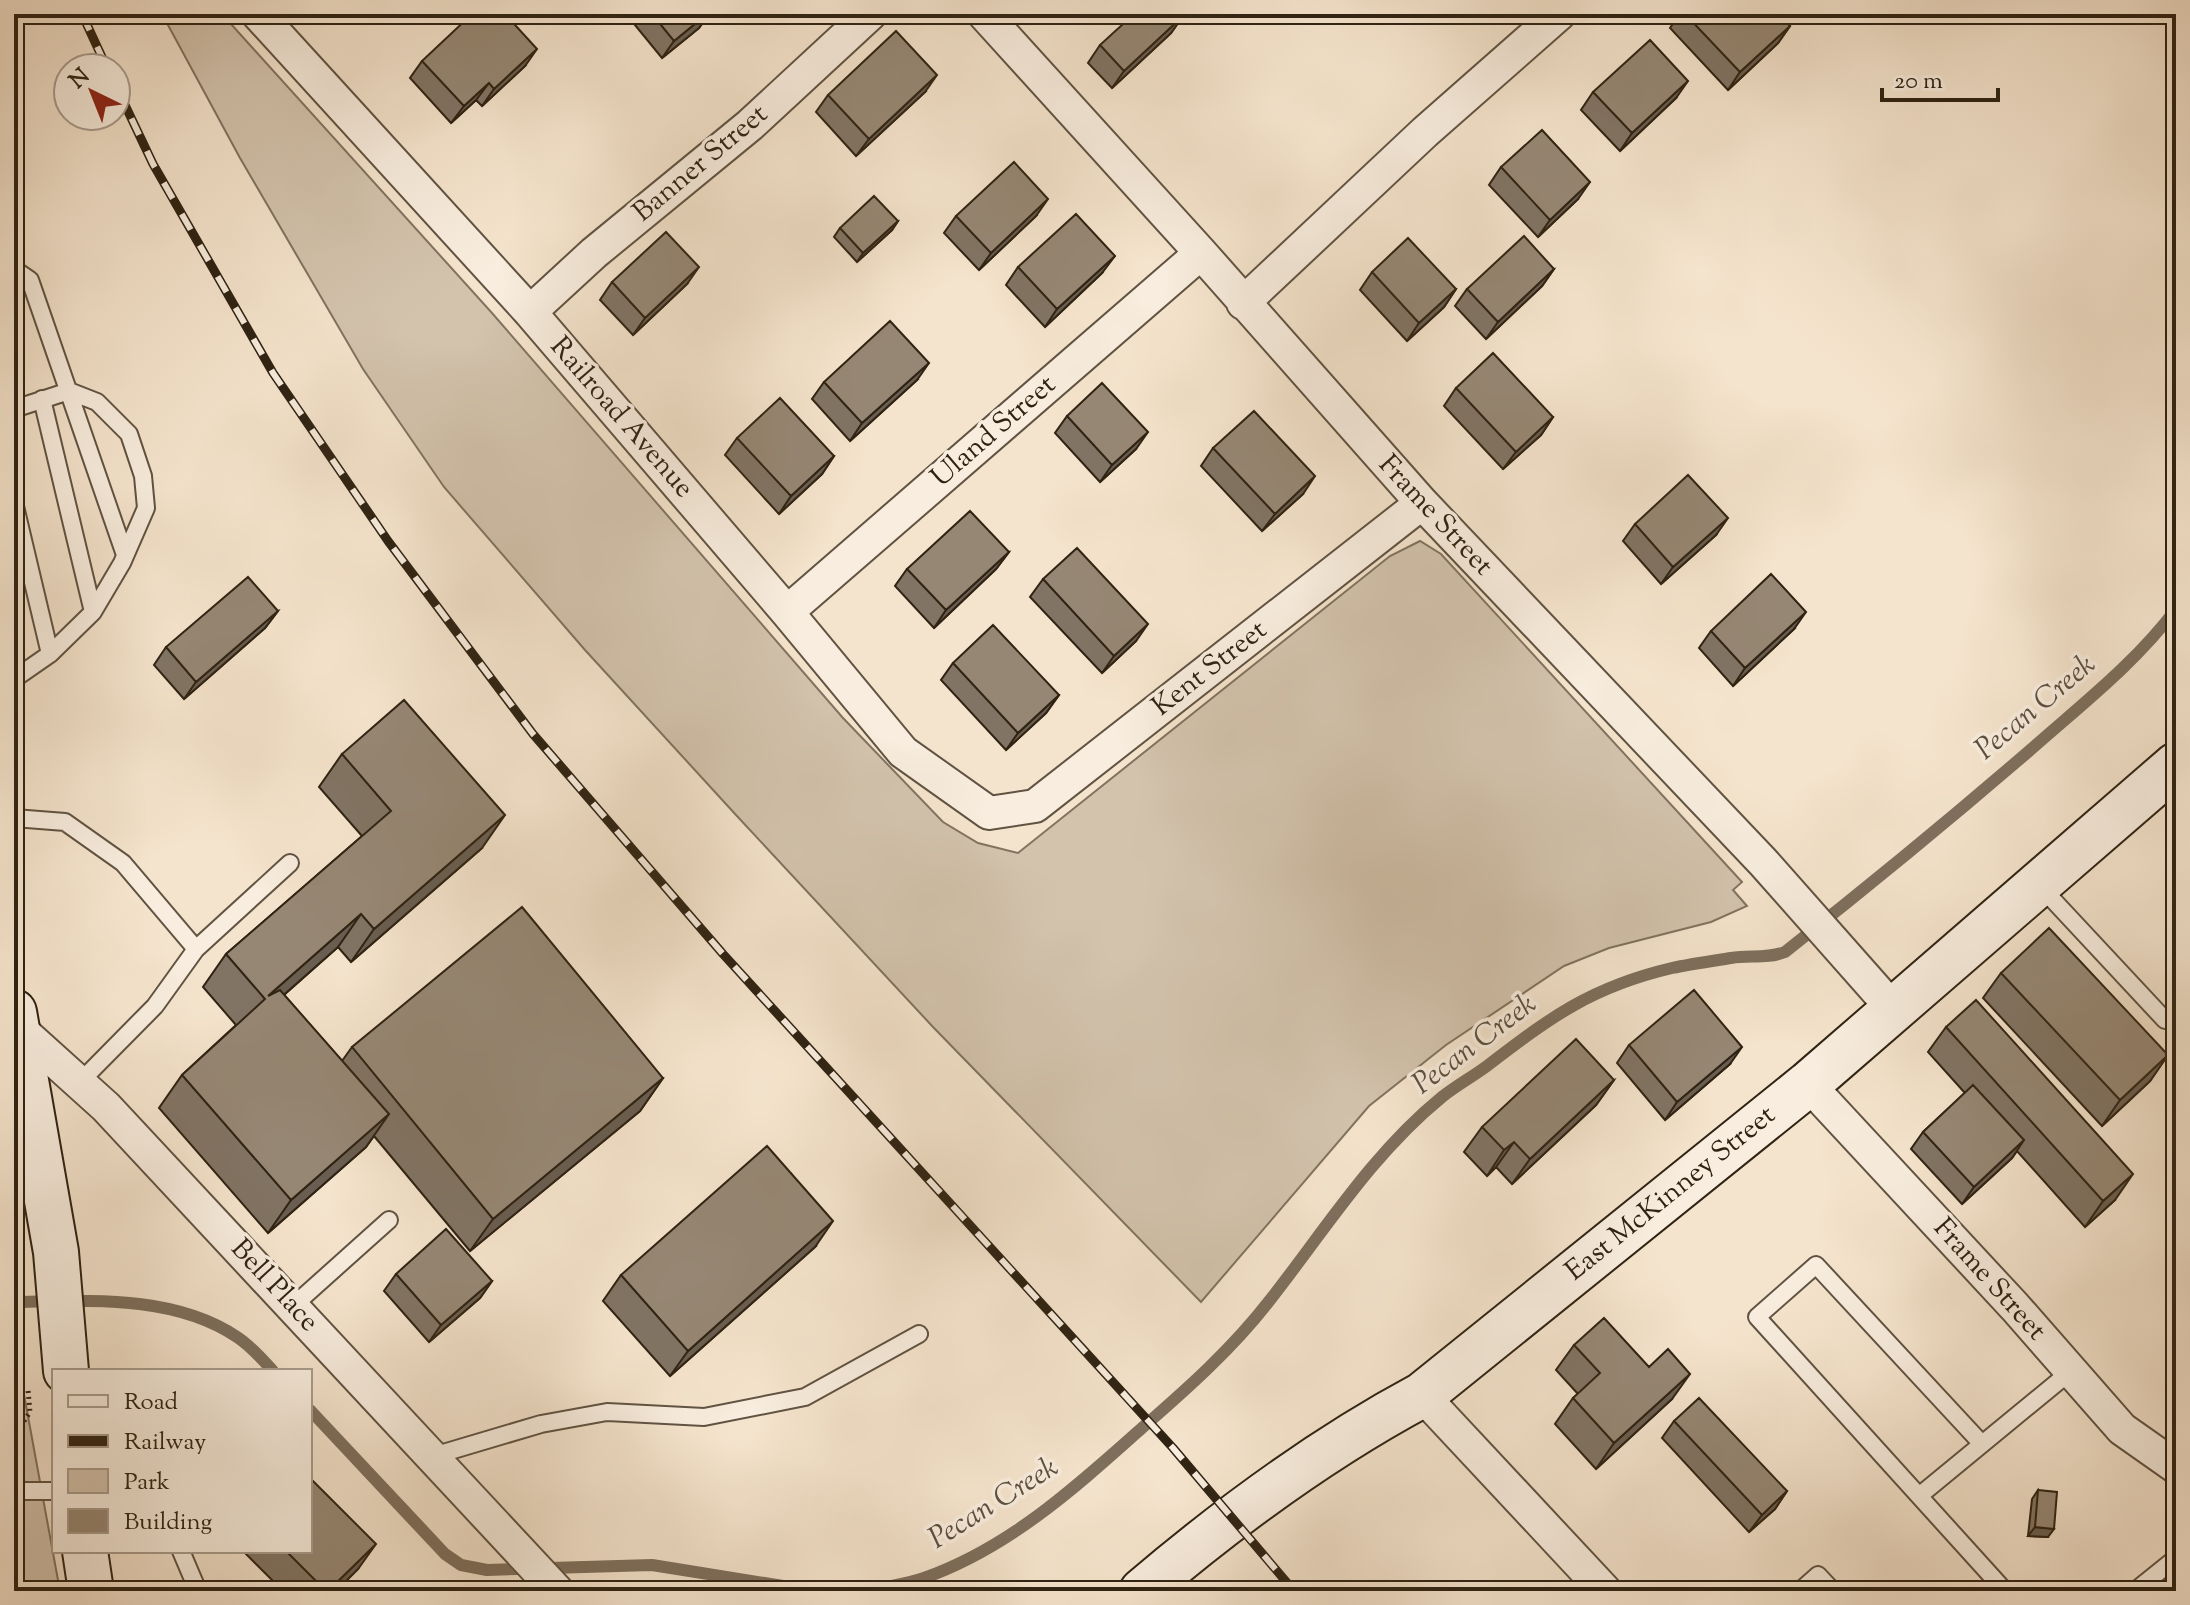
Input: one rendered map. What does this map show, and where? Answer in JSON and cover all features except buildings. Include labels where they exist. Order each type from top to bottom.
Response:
[{"type":"main road","name":"East McKinney Street","points":[[1142,1591],[1230,1518],[1367,1425],[1422,1395],[1808,1084],[2176,765]]},
{"type":"main road","points":[[14,1020],[56,1252],[66,1364]]},
{"type":"main road","points":[[14,1166],[56,1252]]},
{"type":"main road","points":[[85,1553],[91,1591]]},
{"type":"street","name":"Railroad Avenue","points":[[258,14],[530,312],[903,752],[989,813]]},
{"type":"street","name":"Banner Street","points":[[530,312],[594,253],[750,125],[870,14]]},
{"type":"street","name":"Frame Street","points":[[984,14],[1422,503],[1763,862],[1894,1010]]},
{"type":"street","points":[[1243,303],[1425,132],[1559,14]]},
{"type":"street","name":"Uland Street","points":[[787,612],[1201,253]]},
{"type":"street","name":"Kent Street","points":[[989,813],[1035,806],[1422,503]]},
{"type":"street","name":"Bell Place","points":[[14,1020],[106,1107],[557,1591]]},
{"type":"street","name":"Frame Street","points":[[1808,1084],[2015,1307],[2122,1429],[2176,1467]]},
{"type":"street","points":[[1422,1395],[1605,1591]]},
{"type":"lane","points":[[14,269],[30,280],[125,555]]},
{"type":"lane","points":[[14,409],[69,391],[97,402],[129,434],[143,476],[146,508],[125,555],[93,612],[50,654],[14,679]]},
{"type":"lane","points":[[42,399],[93,612]]},
{"type":"lane","points":[[14,502],[50,654]]},
{"type":"lane","points":[[14,818],[65,822],[123,863],[196,949]]},
{"type":"lane","points":[[79,1083],[155,1006],[196,949],[290,863]]},
{"type":"lane","points":[[2039,884],[2165,1020]]},
{"type":"lane","points":[[293,1306],[389,1220]]},
{"type":"lane","points":[[1982,1444],[1816,1265],[1757,1317],[2005,1591]]},
{"type":"lane","points":[[433,1456],[541,1424],[607,1412],[704,1417],[805,1397],[919,1334]]},
{"type":"lane","points":[[1919,1496],[2071,1371]]},
{"type":"lane","points":[[14,1491],[52,1491]]},
{"type":"lane","points":[[182,1553],[198,1591]]},
{"type":"lane","points":[[2135,1591],[2176,1558]]},
{"type":"lane","points":[[1800,1591],[1818,1575],[1833,1591]]},
{"type":"path","points":[[14,1436],[30,1412],[30,1405]]},
{"type":"green space","points":[[162,14],[222,14],[492,313],[843,718],[943,822],[978,843],[1018,853],[1390,556],[1420,541],[1441,554],[1742,882],[1733,890],[1747,906],[1711,922],[1609,948],[1564,966],[1446,1045],[1369,1106],[1201,1302],[933,1027],[736,815],[585,650],[444,487],[363,369],[240,158]]},
{"type":"green space","points":[[14,1322],[23,1389],[60,1591],[14,1591]]},
{"type":"waterway","name":"Pecan Creek","points":[[852,1591],[924,1578],[985,1550],[1040,1514],[1117,1450],[1225,1351],[1256,1318],[1371,1168],[1442,1097],[1552,1018],[1618,984],[1679,967],[1785,952],[1943,824],[2092,697],[2145,646],[2176,609]]},
{"type":"waterway","name":"Pecan Creek","points":[[14,1302],[100,1301],[186,1313],[237,1337],[271,1369]]},
{"type":"waterway","name":"Pecan Creek","points":[[312,1412],[445,1554],[461,1565],[487,1570],[652,1565],[814,1591]]},
{"type":"railway","points":[[82,14],[100,52]]},
{"type":"railway","points":[[132,120],[153,164],[273,373],[388,541],[533,734],[723,954],[1173,1448],[1294,1591]]}]
